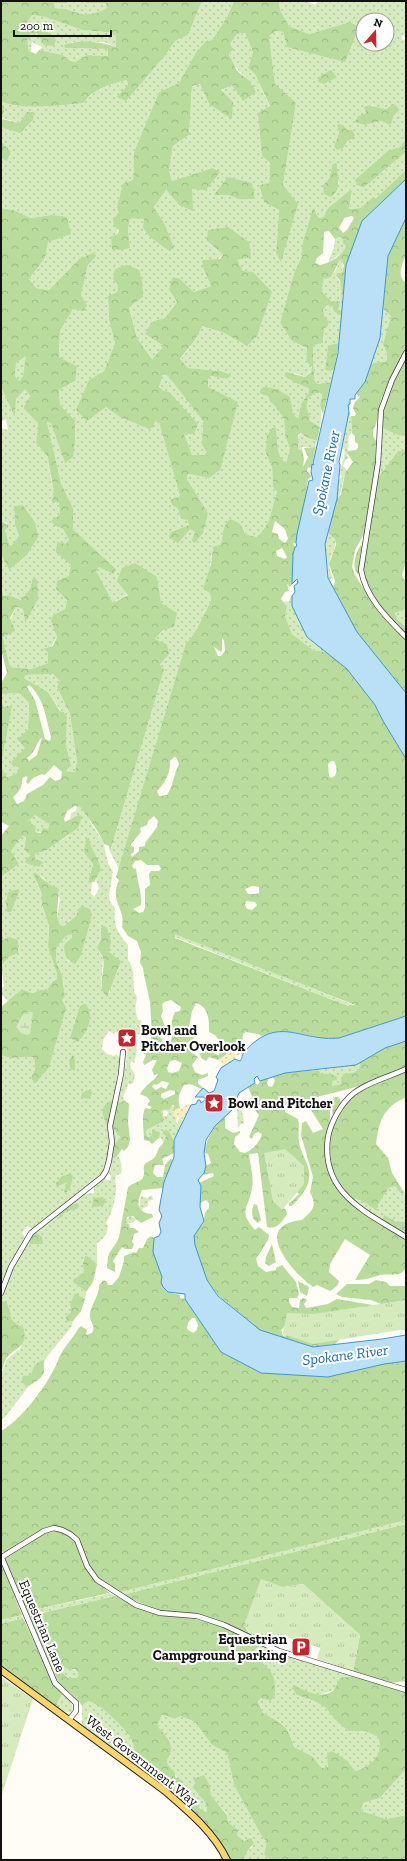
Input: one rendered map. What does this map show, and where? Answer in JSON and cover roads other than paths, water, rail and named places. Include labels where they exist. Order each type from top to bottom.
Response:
[{"type":"main road","name":"West Government Way","points":[[1,1670],[189,1811],[208,1831],[227,1860]]},
{"type":"street","points":[[406,352],[381,410],[378,463],[362,570],[364,582],[369,595],[379,609],[406,637]]},
{"type":"street","points":[[1,1293],[11,1267],[31,1233],[102,1177],[106,1171],[112,1142],[110,1126],[121,1074],[123,1052]]},
{"type":"street","points":[[406,1069],[353,1094],[342,1106],[332,1122],[328,1142],[328,1161],[333,1179],[343,1194],[363,1210],[406,1237]]},
{"type":"street","points":[[1,1556],[44,1531],[54,1528],[62,1530],[70,1534],[76,1540],[87,1566],[97,1580],[136,1605],[160,1613],[197,1616],[224,1625],[279,1651],[406,1690]]},
{"type":"street","name":"Equestrian Lane","points":[[1,1556],[55,1683],[76,1703],[76,1711],[69,1720]]},
{"type":"water","name":"Spokane River","points":[[406,179],[406,218],[388,256],[380,338],[365,382],[355,395],[355,399],[350,399],[350,404],[348,405],[349,412],[339,462],[337,499],[325,544],[328,578],[357,632],[406,693],[406,759],[375,705],[347,669],[307,637],[292,606],[292,596],[295,592],[294,586],[298,583],[297,579],[292,584],[293,554],[295,547],[297,546],[297,534],[309,481],[313,480],[311,472],[312,464],[314,465],[313,463],[338,353],[346,265],[362,221]]},
{"type":"water","name":"Spokane River","points":[[406,1016],[406,1041],[385,1048],[356,1065],[285,1073],[260,1081],[257,1076],[254,1079],[255,1083],[239,1093],[232,1110],[215,1126],[206,1140],[204,1153],[206,1166],[204,1173],[198,1180],[201,1186],[200,1207],[204,1221],[194,1236],[195,1245],[207,1280],[218,1296],[260,1330],[313,1347],[406,1335],[406,1361],[384,1364],[328,1377],[261,1373],[221,1352],[185,1299],[185,1294],[168,1292],[163,1287],[161,1282],[162,1277],[153,1252],[154,1238],[159,1236],[161,1232],[159,1223],[162,1216],[159,1210],[164,1182],[174,1157],[174,1140],[191,1105],[196,1104],[198,1100],[200,1100],[201,1103],[205,1100],[204,1097],[195,1097],[203,1088],[209,1093],[214,1091],[218,1080],[216,1077],[221,1068],[235,1059],[240,1061],[244,1052],[257,1040],[269,1034],[279,1032],[290,1032],[313,1037],[339,1038]]},
{"type":"place","name":"Bowl and Pitcher Overlook","points":[[127,1038]]},
{"type":"place","name":"Bowl and Pitcher","points":[[214,1103]]},
{"type":"place","name":"Equestrian Campground parking","points":[[301,1647]]}]
